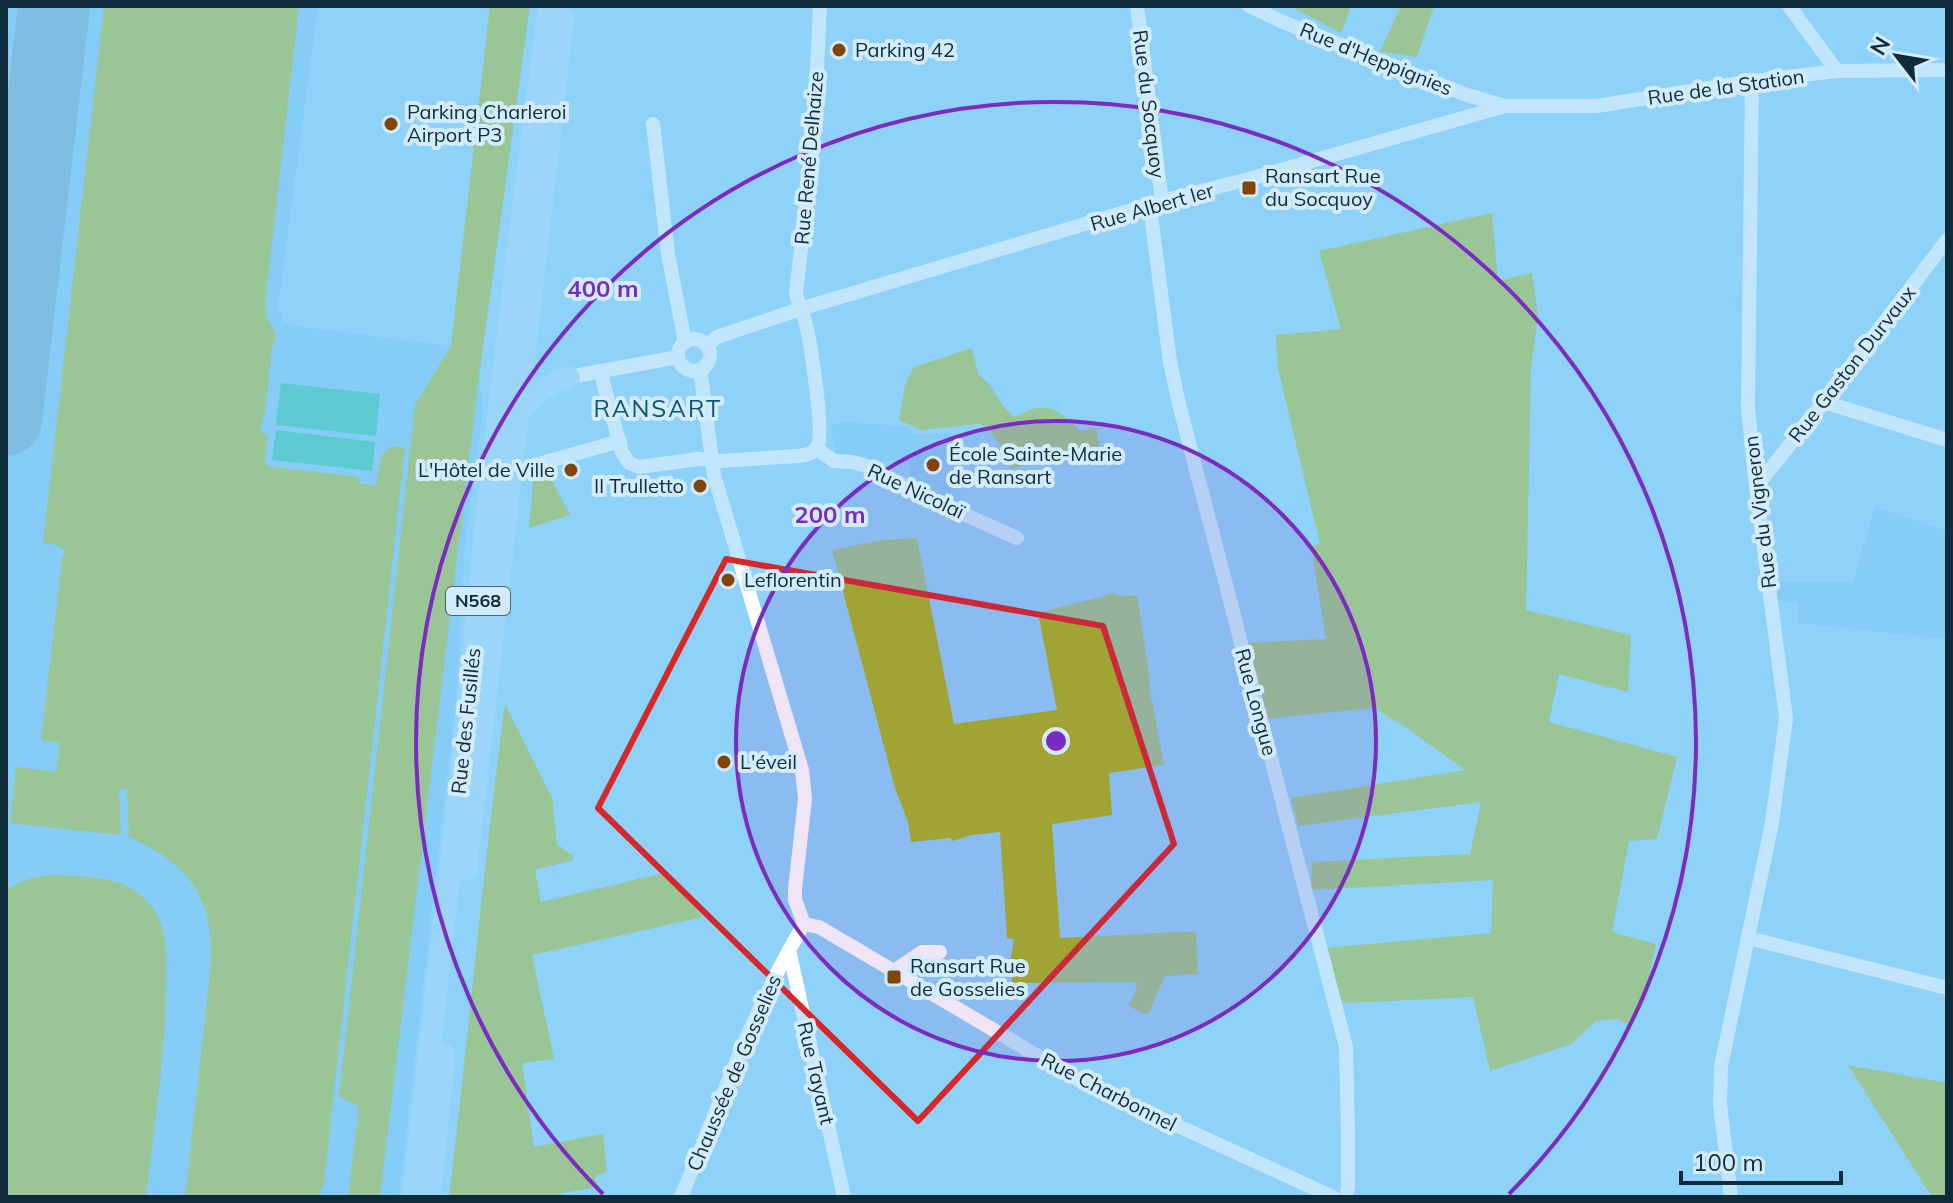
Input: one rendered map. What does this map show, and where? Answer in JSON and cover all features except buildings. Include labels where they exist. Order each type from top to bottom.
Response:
[{"type":"highway","name":"Rue des Fusillés","points":[[413,1197],[488,503],[549,6]]},
{"type":"highway","name":"Rue des Fusillés","points":[[430,1197],[564,6]]},
{"type":"highway","points":[[525,349],[547,371],[569,377]]},
{"type":"highway","points":[[517,417],[525,404],[545,387],[569,377]]},
{"type":"street","name":"Rue René Delhaize","points":[[800,309],[796,294],[814,132],[820,6]]},
{"type":"street","name":"Rue du Socquoy","points":[[1137,6],[1156,204]]},
{"type":"street","name":"Rue d'Heppignies","points":[[1249,6],[1420,77],[1505,106]]},
{"type":"street","points":[[1789,6],[1837,71]]},
{"type":"street","name":"Rue de la Station","points":[[1505,106],[1597,106],[1837,71],[1947,70]]},
{"type":"street","name":"Rue du Vigneron","points":[[1731,1197],[1720,1104],[1721,1066],[1772,823],[1786,718],[1748,408],[1752,81]]},
{"type":"street","name":"Rue Albert Ier","points":[[707,346],[717,337],[800,309],[1505,106]]},
{"type":"street","points":[[653,124],[668,254],[685,342]]},
{"type":"street","name":"Rue Longue","points":[[1156,204],[1168,350],[1179,404],[1346,1047],[1346,1197]]},
{"type":"street","name":"Rue Gaston Durvaux","points":[[1756,487],[1947,240]]},
{"type":"street","points":[[600,371],[622,452],[629,463],[640,467],[698,459],[810,454],[820,439],[820,419],[800,309]]},
{"type":"street","points":[[697,339],[707,346],[709,359],[705,366],[699,370],[683,367],[678,357],[680,347],[685,342],[697,339]]},
{"type":"street","points":[[569,377],[678,357]]},
{"type":"street","points":[[699,370],[710,460],[802,770],[805,799],[795,900],[804,924]]},
{"type":"street","points":[[1824,402],[1947,440]]},
{"type":"street","points":[[535,465],[620,441]]},
{"type":"street","name":"Rue Nicolaï","points":[[816,448],[834,461],[867,466],[928,498],[1017,538]]},
{"type":"street","name":"Chaussée de Gosselies","points":[[681,1197],[747,1038],[804,924]]},
{"type":"street","name":"Rue Charbonnel","points":[[804,924],[819,927],[1082,1082],[1333,1197]]},
{"type":"street","points":[[1748,938],[1947,988]]},
{"type":"street","name":"Rue Tayant","points":[[789,950],[844,1197]]},
{"type":"street","points":[[894,971],[922,952],[940,952]]},
{"type":"highlighted area","points":[[726,559],[1103,626],[1174,844],[918,1121],[598,808]]},
{"type":"shaded area","points":[[6,6],[318,6],[278,308],[283,321],[295,326],[480,350],[483,409],[465,542],[456,697],[399,1197],[6,1197]]},
{"type":"shaded area","points":[[104,6],[299,6],[265,305],[268,320],[276,333],[261,432],[268,435],[266,464],[359,477],[359,483],[376,486],[381,456],[392,446],[405,448],[324,1183],[318,1197],[185,1197],[210,974],[209,927],[196,889],[185,874],[170,860],[129,837],[127,789],[119,789],[121,835],[10,823],[16,767],[56,772],[60,743],[41,740],[62,558],[65,555],[60,546],[43,543]]},
{"type":"shaded area","points":[[490,6],[530,6],[479,376],[380,1197],[348,1197],[359,1106],[339,1097],[415,405],[451,346]]},
{"type":"shaded area","points":[[1290,6],[1351,6],[1341,33]]},
{"type":"shaded area","points":[[1401,6],[1434,6],[1417,57],[1380,51]]},
{"type":"shaded area","points":[[1492,213],[1498,281],[1532,273],[1538,316],[1531,369],[1526,610],[1631,635],[1628,692],[1559,674],[1549,722],[1677,757],[1657,839],[1629,841],[1612,932],[1656,944],[1645,995],[1630,1026],[1618,1019],[1596,1021],[1571,1044],[1490,1071],[1473,997],[1347,1003],[1337,998],[1325,948],[1491,933],[1493,880],[1311,890],[1312,862],[1470,854],[1481,802],[1298,826],[1291,798],[1465,770],[1374,708],[1264,719],[1245,643],[1326,639],[1311,546],[1320,544],[1278,368],[1276,335],[1341,329],[1319,251]]},
{"type":"shaded area","points":[[972,348],[978,374],[1014,417],[1033,409],[1053,410],[1080,431],[1096,428],[1100,446],[1010,469],[1000,444],[981,424],[921,430],[899,420],[905,385],[914,367]]},
{"type":"shaded area","points":[[281,383],[380,394],[376,436],[276,425]]},
{"type":"shaded area","name":"École Sainte-Marie de Ransart","points":[[845,422],[911,427],[913,435],[951,433],[963,509],[913,487],[908,460],[870,463],[836,457],[831,425]]},
{"type":"shaded area","points":[[276,430],[375,442],[372,471],[272,460]]},
{"type":"shaded area","points":[[546,469],[570,515],[529,528],[534,472]]},
{"type":"shaded area","points":[[1875,507],[1947,531],[1947,639],[1799,623],[1797,601],[1778,602],[1776,581],[1853,582]]},
{"type":"shaded area","points":[[917,538],[954,724],[1057,710],[1038,613],[1115,593],[1120,596],[1137,595],[1150,695],[1164,765],[1109,773],[1112,815],[1052,824],[1060,938],[1196,931],[1198,974],[1165,976],[1148,1015],[1128,1006],[1137,982],[1012,983],[1012,977],[1008,975],[1014,939],[1007,938],[1000,832],[952,841],[951,838],[911,842],[832,550],[882,540]]},
{"type":"shaded area","points":[[505,704],[552,798],[557,844],[573,856],[573,860],[535,870],[541,902],[664,873],[703,917],[532,955],[554,1059],[522,1063],[534,1147],[603,1134],[607,1172],[595,1176],[597,1187],[562,1193],[561,1197],[449,1197],[490,827]]},
{"type":"shaded area","points":[[55,875],[101,878],[134,890],[152,907],[164,935],[164,1036],[146,1197],[6,1197],[6,891],[29,879]]},
{"type":"shaded area","points":[[1848,1065],[1947,1083],[1947,1197],[1932,1197]]},
{"type":"taxiway","points":[[6,173],[19,194],[29,225]]},
{"type":"runway","points":[[6,420],[54,6]]},
{"type":"place","name":"Parking 42","points":[[839,50]]},
{"type":"place","name":"Parking Charleroi Airport P3","points":[[391,124]]},
{"type":"place","name":"Ransart Rue du Socquoy","points":[[1249,188]]},
{"type":"place","name":"École Sainte-Marie de Ransart","points":[[933,465]]},
{"type":"place","name":"L'Hôtel de Ville","points":[[571,470]]},
{"type":"place","name":"Il Trulletto","points":[[700,486]]},
{"type":"place","name":"Leflorentin","points":[[728,580]]},
{"type":"place","name":"L'éveil","points":[[724,762]]},
{"type":"place","name":"Ransart Rue de Gosselies","points":[[894,977]]},
{"type":"district","name":"RANSART","points":[[658,409]]}]
